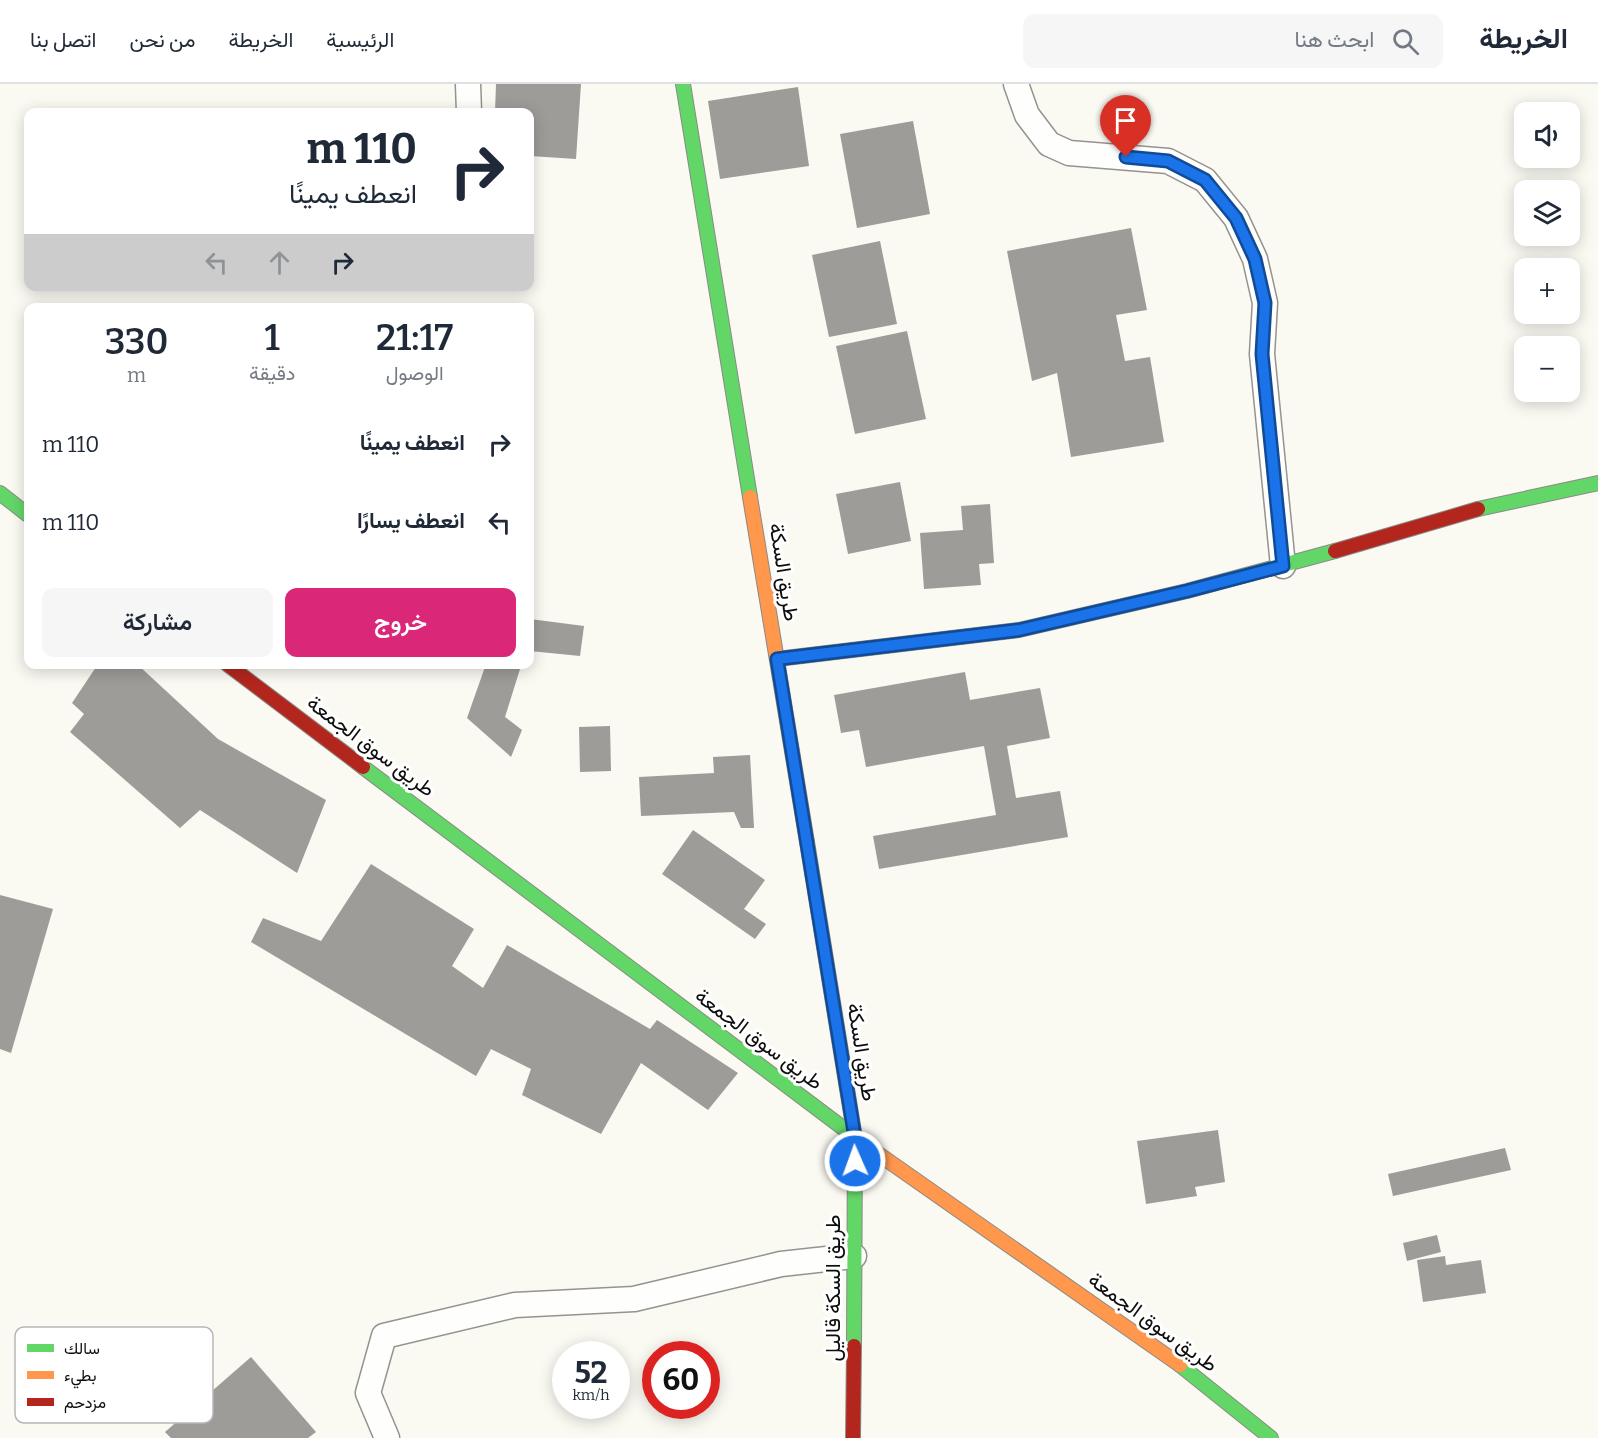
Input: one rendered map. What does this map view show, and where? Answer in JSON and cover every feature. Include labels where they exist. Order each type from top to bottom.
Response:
[{"type":"main road","name":"طريق السكة","points":[[683,84],[855,1138]]},
{"type":"main road","points":[[777,659],[1019,630],[1283,566],[1470,511],[1598,483]]},
{"type":"main road","points":[[0,493],[24,512]]},
{"type":"main road","name":"طريق سوق الجمعة","points":[[234,669],[855,1138],[1184,1368],[1271,1438]]},
{"type":"main road","name":"طريق السكة قاليل","points":[[853,1438],[855,1138]]},
{"type":"street","points":[[468,84],[469,108]]},
{"type":"street","points":[[1016,84],[1027,115],[1048,144],[1069,153],[1168,161],[1205,180],[1236,218],[1255,259],[1265,303],[1262,354],[1283,566]]},
{"type":"street","points":[[387,1438],[368,1393],[384,1336],[515,1305],[634,1299],[781,1264],[854,1256]]},
{"type":"building","points":[[496,84],[581,84],[576,159],[534,156],[534,108],[495,108]]},
{"type":"building","points":[[798,87],[809,166],[720,179],[708,101]]},
{"type":"building","points":[[913,121],[930,214],[857,228],[840,134]]},
{"type":"building","points":[[1131,228],[1147,310],[1116,315],[1125,361],[1150,357],[1164,442],[1071,457],[1057,373],[1032,381],[1007,251]]},
{"type":"building","points":[[880,241],[897,324],[829,337],[812,255]]},
{"type":"building","points":[[907,331],[926,419],[855,434],[836,346]]},
{"type":"building","points":[[900,482],[911,541],[848,554],[836,494]]},
{"type":"building","points":[[990,504],[994,563],[979,564],[981,585],[924,589],[920,533],[963,530],[961,506]]},
{"type":"building","points":[[534,620],[584,626],[580,656],[534,651]]},
{"type":"building","points":[[95,669],[142,669],[218,739],[326,800],[297,873],[200,810],[180,828],[70,732],[84,714],[72,703]]},
{"type":"building","points":[[484,669],[520,669],[505,717],[522,730],[511,757],[467,718]]},
{"type":"building","points":[[965,672],[970,700],[1040,688],[1050,738],[1007,746],[1016,798],[1060,791],[1068,837],[879,869],[873,836],[996,815],[984,746],[866,767],[859,730],[841,733],[834,695]]},
{"type":"building","points":[[610,726],[611,771],[580,772],[579,727]]},
{"type":"building","points":[[750,755],[754,828],[741,828],[734,812],[641,816],[639,777],[714,773],[713,757]]},
{"type":"building","points":[[693,830],[765,880],[744,909],[766,924],[755,939],[662,874]]},
{"type":"building","points":[[371,864],[474,929],[452,966],[483,988],[507,945],[650,1029],[657,1020],[738,1073],[708,1110],[641,1063],[601,1134],[522,1095],[531,1069],[491,1049],[476,1076],[251,942],[263,918],[321,941]]},
{"type":"building","points":[[0,895],[53,909],[11,1053],[0,1049]]},
{"type":"building","points":[[1218,1130],[1225,1182],[1195,1187],[1197,1196],[1146,1204],[1137,1141]]},
{"type":"building","points":[[1505,1148],[1511,1170],[1393,1196],[1388,1174]]},
{"type":"building","points":[[1437,1235],[1441,1252],[1407,1261],[1403,1243]]},
{"type":"building","points":[[1445,1256],[1446,1265],[1481,1260],[1486,1293],[1423,1302],[1417,1260]]},
{"type":"building","points":[[251,1357],[316,1432],[308,1438],[171,1438],[165,1432],[175,1423],[213,1423],[213,1390]]},
{"type":"traffic: fast","points":[[683,84],[750,497]]},
{"type":"traffic: fast","points":[[1478,509],[1598,483]]},
{"type":"traffic: fast","points":[[0,493],[24,512]]},
{"type":"traffic: fast","points":[[777,659],[1019,630],[1187,591],[1335,551]]},
{"type":"traffic: fast","points":[[363,767],[867,1146]]},
{"type":"traffic: fast","points":[[807,842],[855,1138],[854,1346]]},
{"type":"traffic: fast","points":[[1180,1365],[1271,1438]]},
{"type":"traffic: slow","points":[[750,497],[807,842]]},
{"type":"traffic: slow","points":[[867,1146],[1180,1365]]},
{"type":"traffic: jam","points":[[1335,551],[1478,509]]},
{"type":"traffic: jam","points":[[234,669],[363,767]]},
{"type":"traffic: jam","points":[[853,1438],[854,1346]]},
{"type":"route","points":[[855,1161],[855,1138],[777,659],[1019,630],[1283,566],[1262,354],[1265,303],[1255,259],[1236,218],[1205,180],[1168,161],[1126,157]]}]
